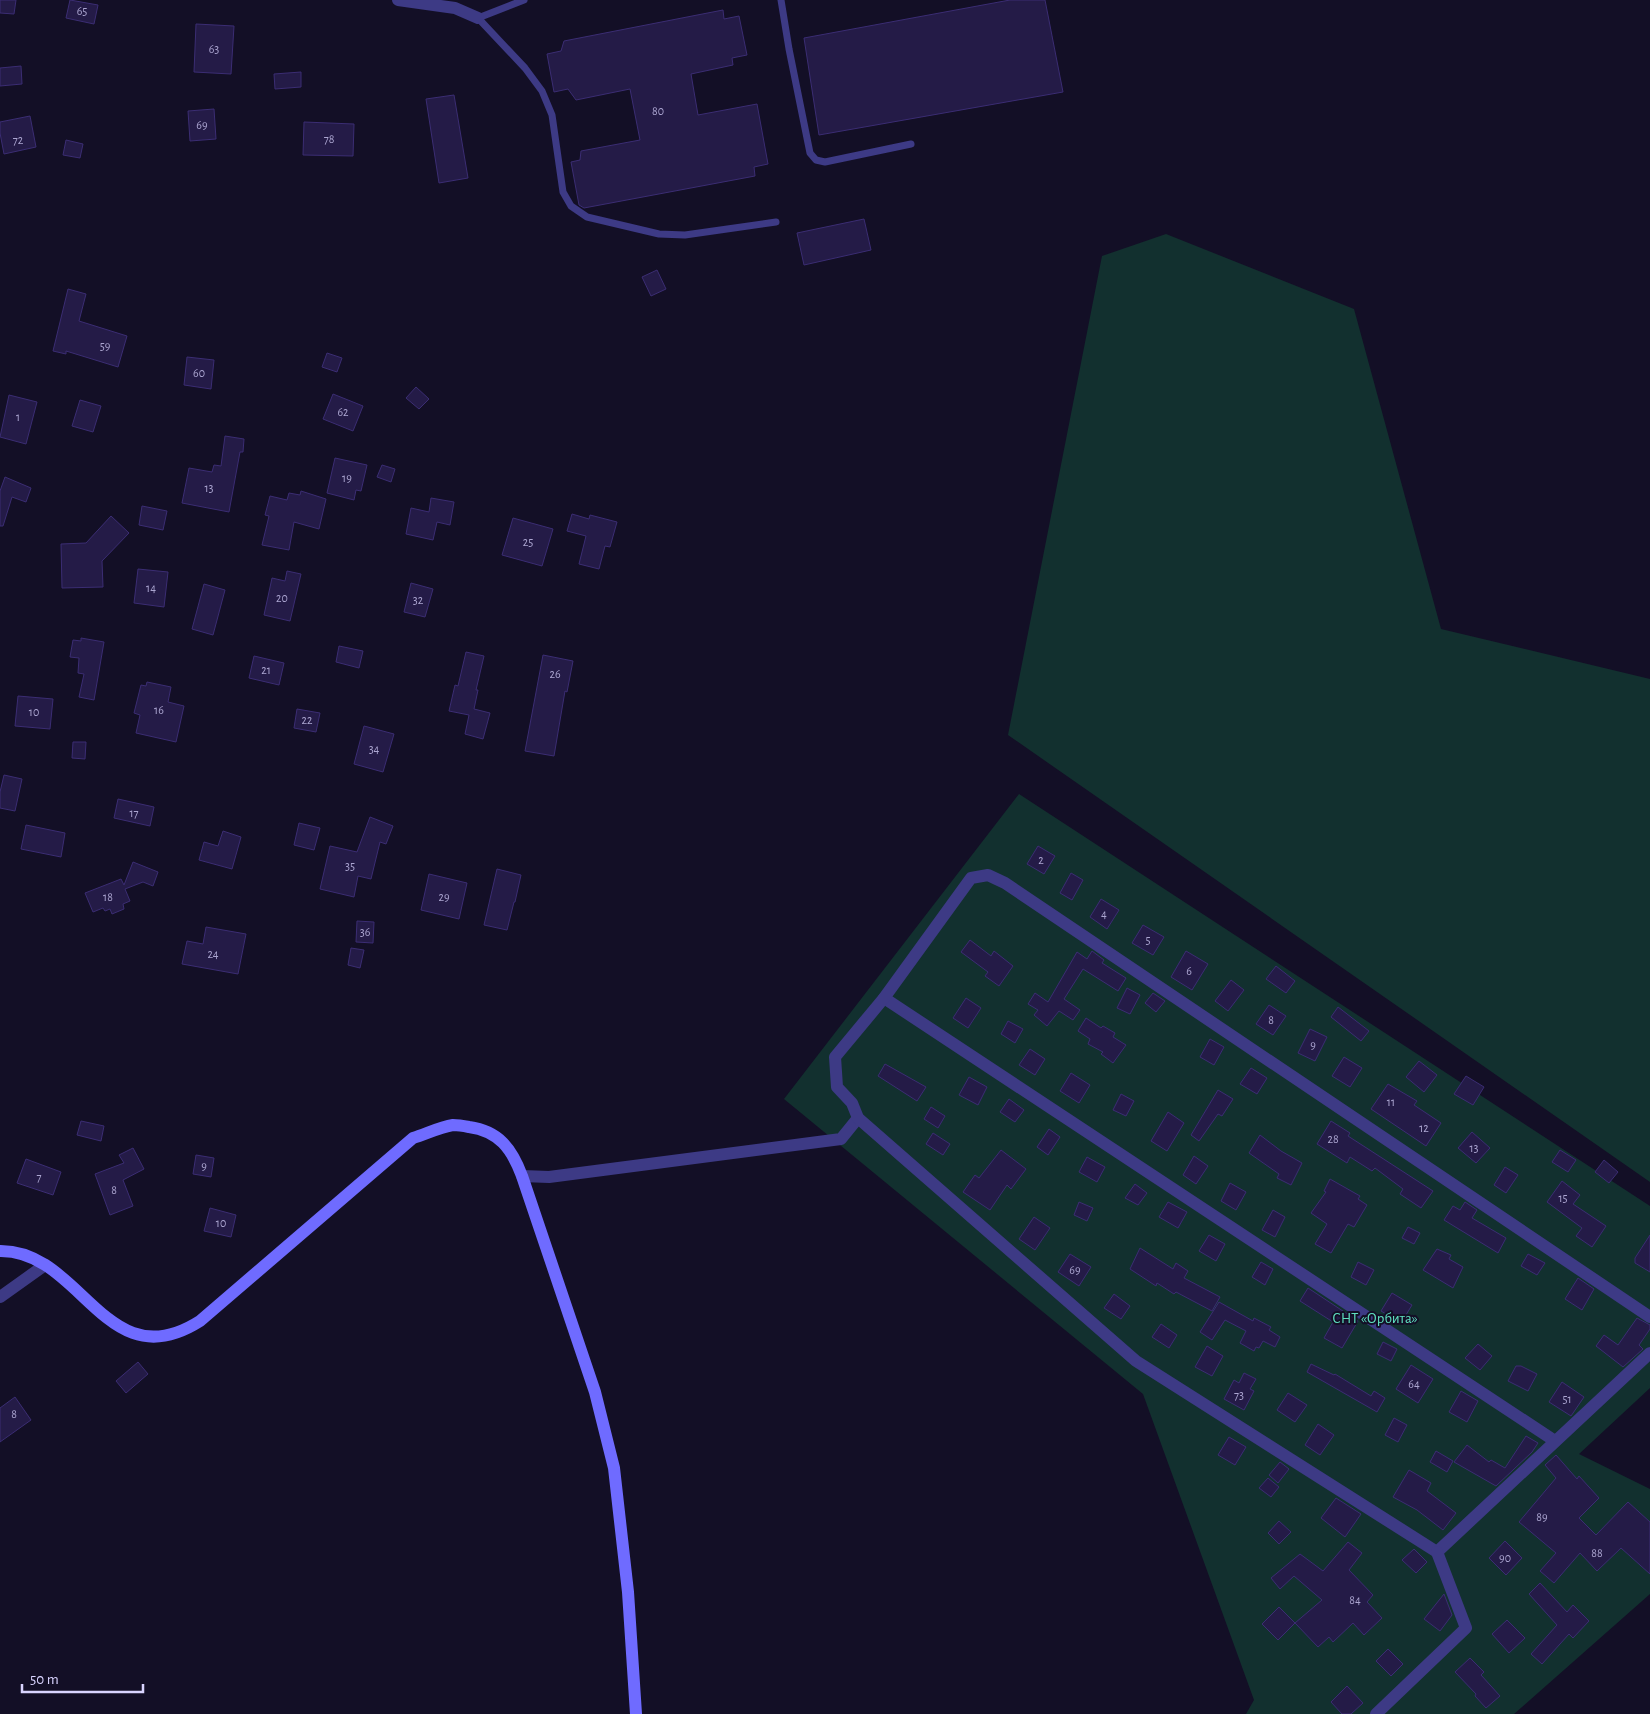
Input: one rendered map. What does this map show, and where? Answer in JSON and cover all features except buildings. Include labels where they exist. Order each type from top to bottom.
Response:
[{"type":"street","points":[[398,0],[454,8],[478,18]]},
{"type":"street","points":[[1376,1714],[1466,1628],[1436,1552],[1136,1362],[858,1118],[852,1103],[837,1087],[835,1057],[884,998],[971,878],[988,876],[1005,883],[1650,1317]]},
{"type":"street","points":[[884,998],[1555,1442]]},
{"type":"street","points":[[522,1176],[549,1177],[841,1139],[858,1118]]},
{"type":"street","points":[[0,1251],[28,1256],[45,1264],[113,1323],[127,1332],[140,1336],[157,1337],[173,1334],[188,1329],[200,1321],[413,1138],[455,1125],[479,1128],[496,1137],[507,1146],[515,1158],[522,1176],[595,1392],[614,1468],[628,1592],[636,1714]]},
{"type":"street","points":[[0,1298],[45,1264]]},
{"type":"street","points":[[1436,1552],[1650,1353]]},
{"type":"lane","points":[[524,0],[478,18],[525,68],[542,91],[552,115],[563,192],[571,206],[587,217],[659,234],[685,235],[776,222]]},
{"type":"lane","points":[[782,0],[789,49],[810,153],[816,160],[824,162],[911,144]]},
{"type":"green space","points":[[1166,234],[1354,309],[1441,629],[1650,679],[1650,1182],[1008,735],[1102,256]]},
{"type":"green space","name":"СНТ «Орбита»","points":[[1019,794],[1650,1206],[1650,1388],[1579,1454],[1650,1489],[1650,1594],[1514,1714],[1246,1714],[1254,1700],[1143,1394],[784,1099]]}]
